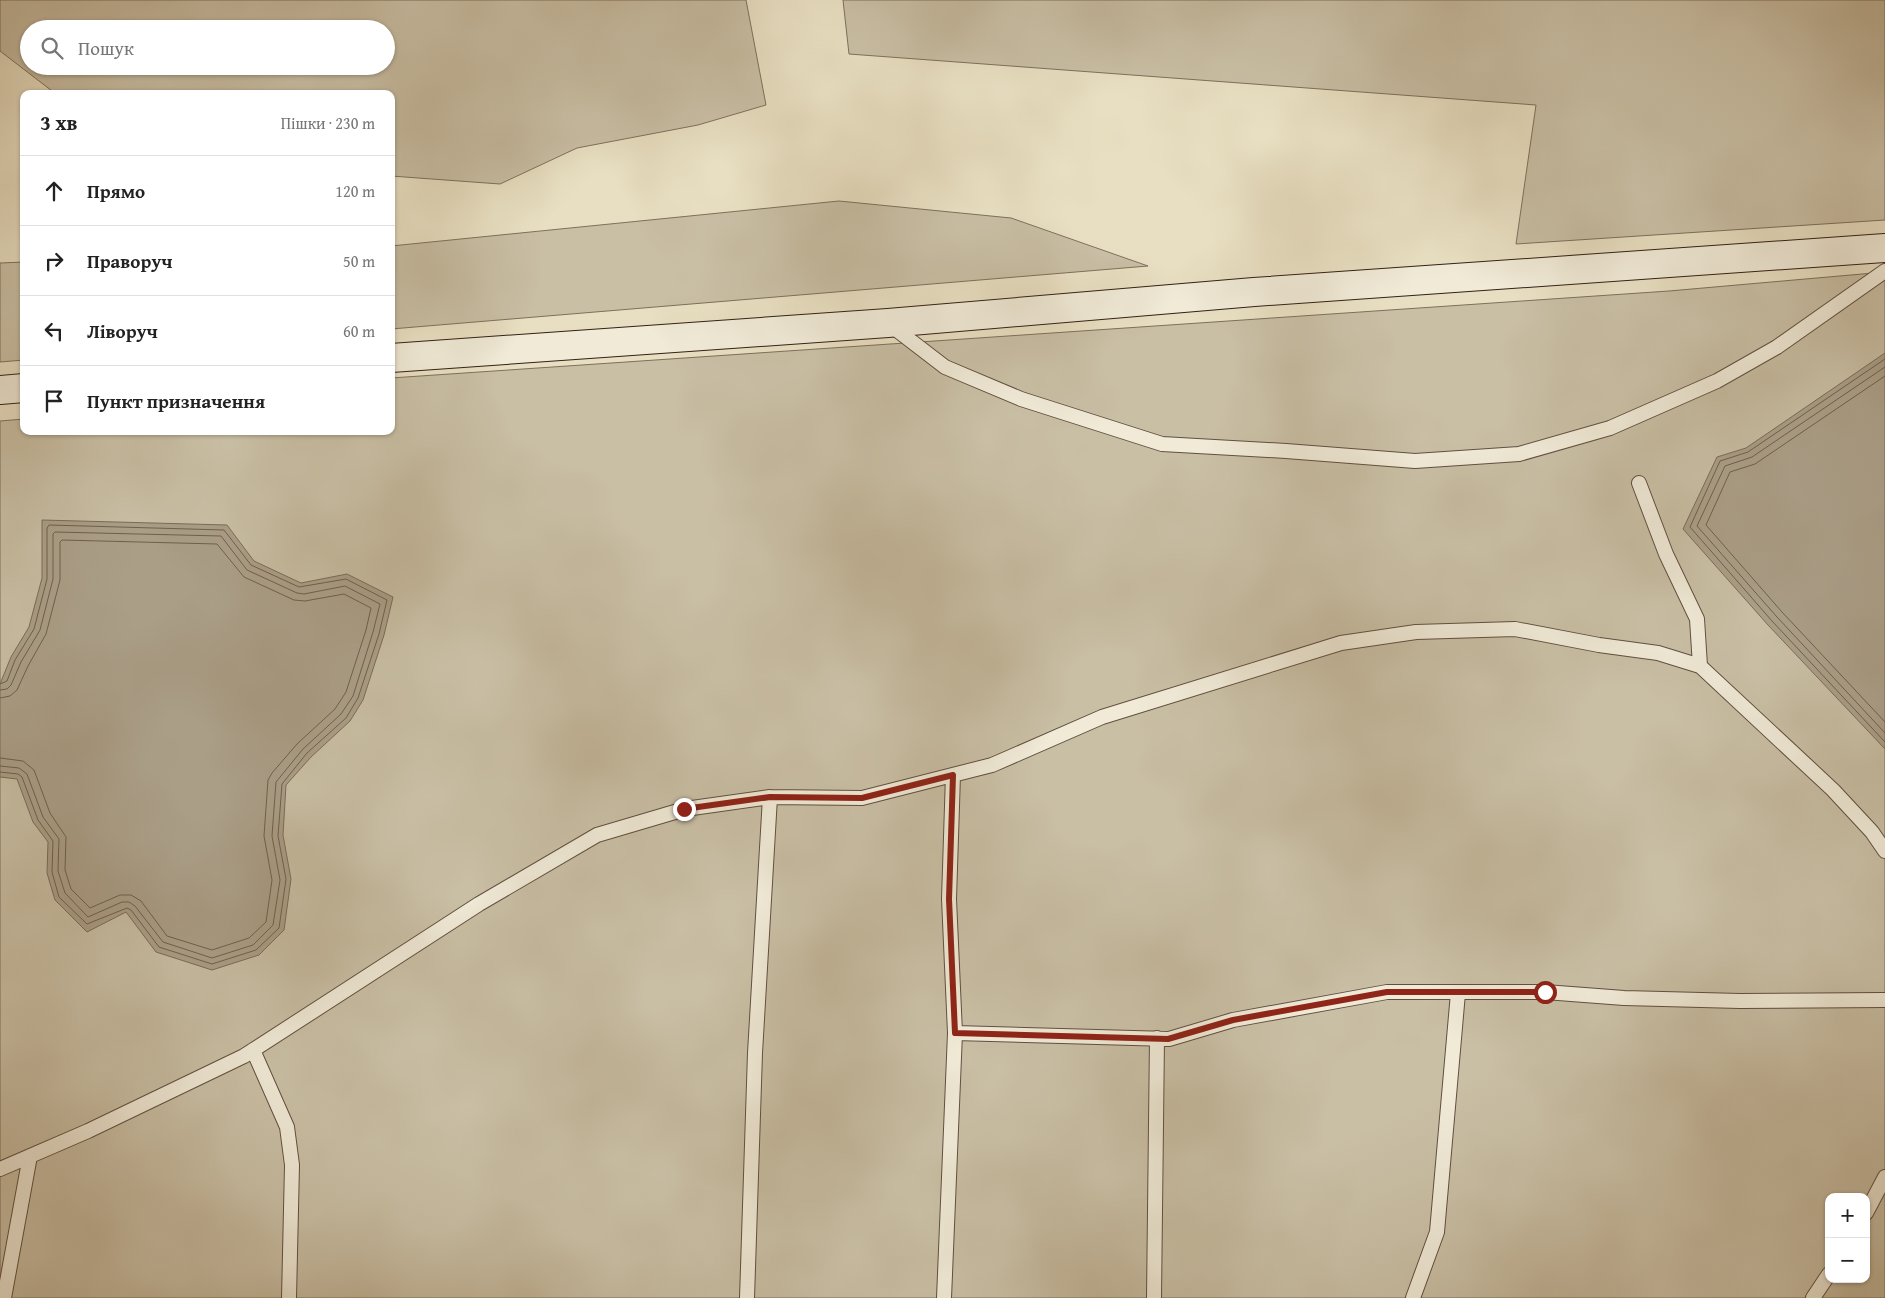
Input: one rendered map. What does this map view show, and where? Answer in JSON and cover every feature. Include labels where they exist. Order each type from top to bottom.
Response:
[{"type":"main road","points":[[395,358],[888,323],[1254,292],[1885,248]]},
{"type":"main road","points":[[0,390],[20,388]]},
{"type":"lane","points":[[888,323],[897,332],[945,367],[1021,399],[1162,444],[1415,461],[1519,454],[1610,428],[1717,381],[1777,347],[1885,271]]},
{"type":"lane","points":[[1639,483],[1666,554],[1697,618],[1700,666]]},
{"type":"lane","points":[[0,1169],[88,1131],[253,1050],[479,904],[597,835],[684,809],[770,797],[862,798],[992,765],[1102,717],[1341,644],[1416,632],[1515,629],[1599,645],[1658,653],[1700,666],[1833,790],[1872,832],[1885,851]]},
{"type":"lane","points":[[944,1298],[955,1033],[949,899],[953,775]]},
{"type":"lane","points":[[747,1298],[755,1053],[770,797]]},
{"type":"lane","points":[[955,1033],[1168,1039],[1233,1020],[1387,992],[1545,992],[1624,998],[1740,1001],[1885,1000]]},
{"type":"lane","points":[[1413,1298],[1437,1232],[1458,993]]},
{"type":"lane","points":[[1154,1298],[1157,1038]]},
{"type":"lane","points":[[253,1050],[287,1127],[292,1165],[289,1298]]},
{"type":"lane","points":[[4,1298],[30,1156]]},
{"type":"lane","points":[[1870,1205],[1885,1177]]},
{"type":"lane","points":[[1813,1298],[1825,1280]]},
{"type":"shaded area","points":[[0,0],[746,0],[766,105],[698,125],[577,148],[500,184],[395,176],[395,90],[51,90],[31,75],[395,75],[395,20],[20,20],[20,66],[0,51]]},
{"type":"shaded area","points":[[843,0],[1885,0],[1885,220],[1516,244],[1536,105],[849,54]]},
{"type":"shaded area","points":[[839,201],[1011,218],[1148,266],[395,329],[395,246]]},
{"type":"shaded area","points":[[20,262],[20,360],[0,362],[0,263]]},
{"type":"shaded area","points":[[1885,272],[1885,1298],[0,1298],[0,421],[20,419],[20,435],[395,435],[395,378],[1669,291]]},
{"type":"water","points":[[1885,353],[1885,749],[1768,625],[1683,529],[1717,457],[1746,448]]},
{"type":"water","points":[[42,520],[227,525],[254,561],[301,583],[347,574],[393,597],[384,635],[363,700],[350,721],[311,757],[286,785],[283,835],[291,879],[284,930],[259,955],[212,970],[156,952],[126,912],[87,932],[55,900],[47,873],[48,842],[33,822],[17,779],[0,777],[0,684],[11,657],[29,627],[42,578]]},
{"type":"route","points":[[684,809],[770,797],[862,798],[953,775],[949,899],[955,1033],[1168,1039],[1233,1020],[1387,992],[1545,992]]}]
